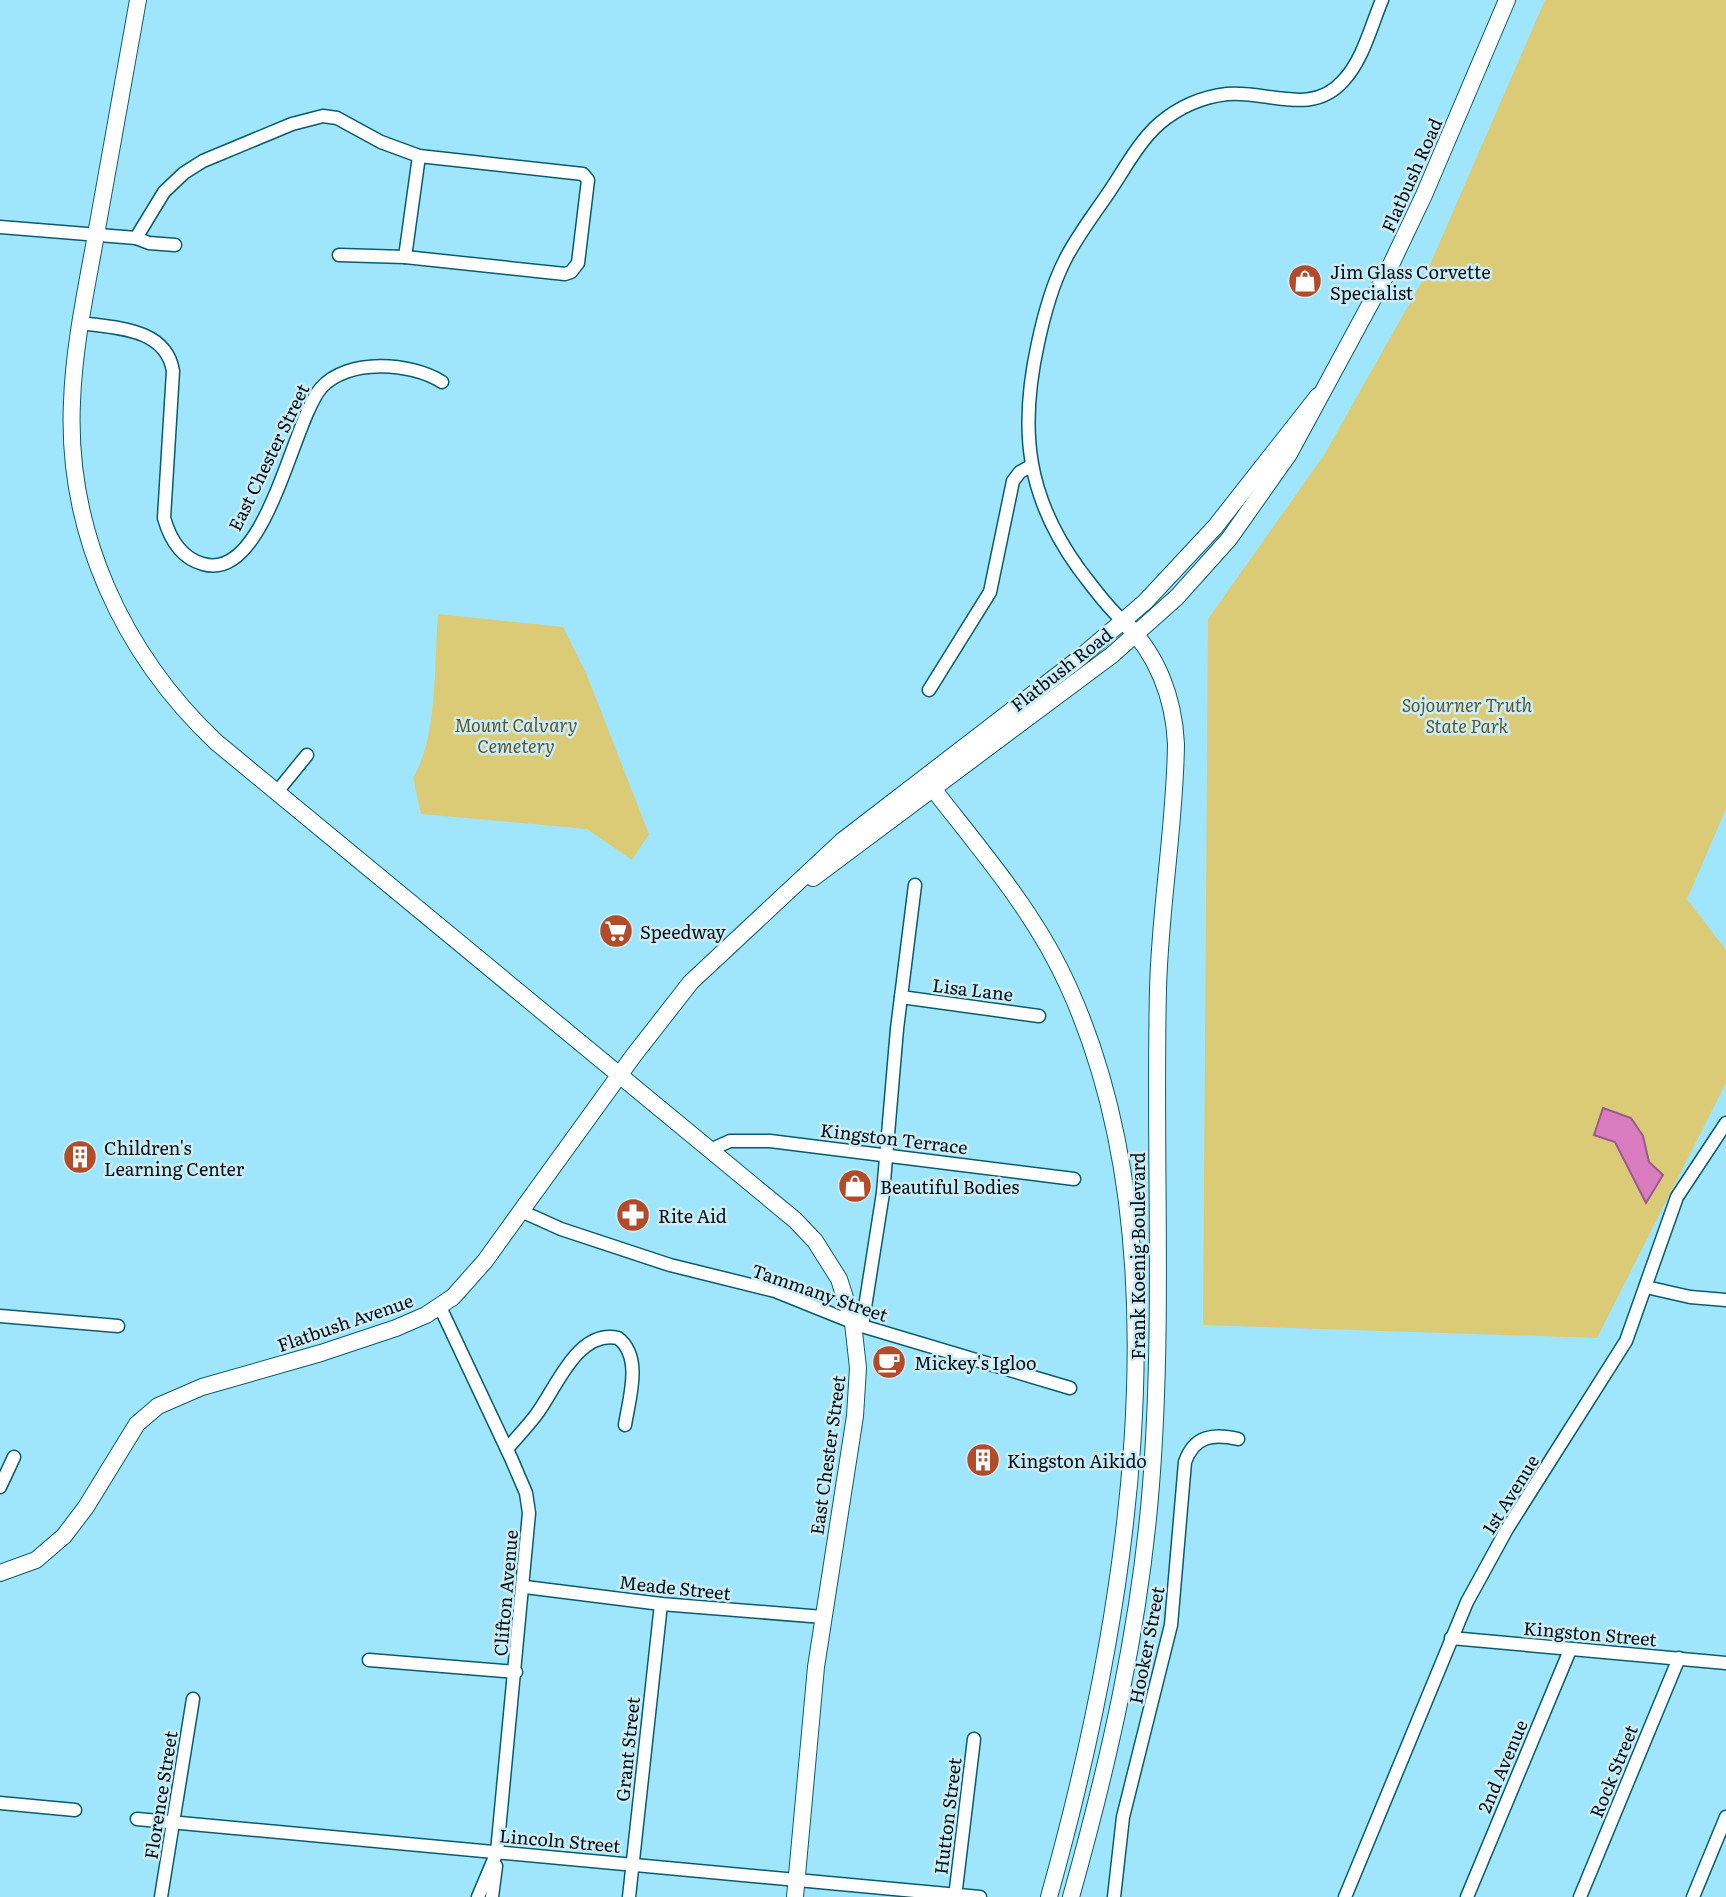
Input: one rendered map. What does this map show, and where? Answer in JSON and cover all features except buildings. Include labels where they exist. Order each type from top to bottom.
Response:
[{"type":"main road","points":[[96,236],[138,0]]},
{"type":"main road","name":"Flatbush Road","points":[[766,912],[934,790],[1137,634],[1195,578],[1244,519],[1289,454],[1398,250],[1507,0]]},
{"type":"main road","name":"East Chester Street","points":[[96,236],[80,323],[73,385],[73,458],[85,526],[105,585],[126,629],[166,689],[198,724],[276,793],[712,1149],[816,1241],[839,1279],[858,1324],[857,1399],[823,1617],[795,1897]]},
{"type":"main road","name":"Flatbush Road","points":[[677,999],[821,859],[1124,621],[1207,536],[1318,396]]},
{"type":"main road","name":"Frank Koenig Boulevard","points":[[1073,1890],[1096,1810],[1128,1663],[1143,1566],[1153,1445],[1158,989],[1176,744],[1173,714],[1165,686],[1152,657],[1137,634],[1124,621]]},
{"type":"main road","points":[[934,790],[932,782],[935,768]]},
{"type":"main road","name":"Frank Koenig Boulevard","points":[[934,790],[1028,915],[1069,986],[1089,1036],[1104,1090],[1128,1222],[1134,1341],[1131,1443],[1122,1552],[1098,1696],[1051,1890]]},
{"type":"main road","name":"Flatbush Avenue","points":[[0,1573],[36,1560],[64,1536],[86,1507],[137,1424],[158,1406],[202,1387],[362,1340],[440,1307],[475,1274],[677,999]]},
{"type":"street","points":[[1124,621],[1089,582],[1056,534],[1043,506],[1031,466],[1027,416],[1030,379],[1047,302],[1080,234],[1159,124],[1194,102],[1228,94],[1291,101],[1328,93],[1343,81],[1357,61],[1382,0]]},
{"type":"street","points":[[136,238],[164,192],[184,173],[203,161],[292,124],[323,116],[337,117],[381,142],[419,156],[583,174],[588,180],[578,263],[572,272],[565,274],[405,257],[339,255]]},
{"type":"street","points":[[405,257],[419,156]]},
{"type":"street","points":[[0,228],[136,238],[149,243],[175,245]]},
{"type":"street","name":"East Chester Street","points":[[80,323],[152,338],[167,350],[173,371],[164,518],[169,536],[183,553],[208,566],[232,561],[252,537],[284,475],[313,401],[334,376],[349,370],[377,368],[431,375],[442,382]]},
{"type":"street","points":[[929,690],[990,592],[1013,481],[1020,472],[1031,466]]},
{"type":"street","points":[[276,793],[307,755]]},
{"type":"street","name":"East Chester Street","points":[[858,1324],[887,1154],[901,997],[915,885]]},
{"type":"street","name":"Lisa Lane","points":[[901,997],[1040,1016]]},
{"type":"street","name":"1st Avenue","points":[[1345,1897],[1451,1638],[1507,1529],[1619,1354],[1646,1287],[1677,1197],[1726,1123]]},
{"type":"street","name":"Kingston Terrace","points":[[712,1149],[730,1141],[751,1140],[887,1154],[1074,1179]]},
{"type":"street","name":"Tammany Street","points":[[520,1211],[561,1229],[670,1265],[775,1291],[858,1324],[1070,1388]]},
{"type":"street","points":[[1646,1287],[1690,1297],[1726,1300]]},
{"type":"street","name":"Clifton Avenue","points":[[440,1307],[507,1449],[526,1493],[530,1513],[498,1852],[478,1897]]},
{"type":"street","points":[[0,1317],[118,1326]]},
{"type":"street","points":[[507,1449],[536,1415],[570,1364],[585,1347],[602,1337],[618,1338],[623,1342],[632,1361],[625,1425]]},
{"type":"street","name":"Hooker Street","points":[[1114,1897],[1123,1817],[1171,1625],[1185,1462],[1197,1441],[1208,1436],[1238,1439]]},
{"type":"street","points":[[0,1487],[14,1457]]},
{"type":"street","name":"Meade Street","points":[[524,1587],[662,1604],[823,1617]]},
{"type":"street","name":"Grant Street","points":[[629,1897],[662,1604]]},
{"type":"street","name":"Kingston Street","points":[[1451,1638],[1726,1663]]},
{"type":"street","name":"2nd Avenue","points":[[1467,1897],[1570,1650]]},
{"type":"street","name":"Rock Street","points":[[1580,1897],[1679,1658]]},
{"type":"street","points":[[369,1660],[516,1672]]},
{"type":"street","name":"Florence Street","points":[[161,1897],[193,1699]]},
{"type":"street","name":"Hutton Street","points":[[955,1896],[974,1739]]},
{"type":"street","points":[[0,1803],[75,1810]]},
{"type":"street","points":[[1693,1897],[1726,1817]]},
{"type":"street","name":"Lincoln Street","points":[[136,1819],[980,1897]]},
{"type":"street","points":[[492,1897],[498,1852]]},
{"type":"green space","name":"Sojourner Truth State Park","points":[[1545,0],[1726,0],[1726,809],[1687,899],[1726,950],[1726,1083],[1597,1338],[1203,1325],[1208,619],[1324,455],[1425,276]]},
{"type":"green space","name":"Mount Calvary Cemetery","points":[[438,614],[563,627],[586,673],[649,834],[632,860],[587,829],[421,814],[413,778],[427,742],[431,721]]},
{"type":"shaded area","points":[[1603,1108],[1631,1118],[1643,1136],[1649,1162],[1663,1175],[1646,1203],[1615,1142],[1594,1135]]},
{"type":"place","name":"Jim Glass Corvette Specialist","points":[[1305,281]]},
{"type":"place","name":"Speedway","points":[[616,931]]},
{"type":"place","name":"Children's Learning Center","points":[[80,1157]]},
{"type":"place","name":"Beautiful Bodies","points":[[855,1186]]},
{"type":"place","name":"Rite Aid","points":[[633,1215]]},
{"type":"place","name":"Mickey's Igloo","points":[[889,1362]]},
{"type":"place","name":"Kingston Aikido","points":[[983,1460]]}]
